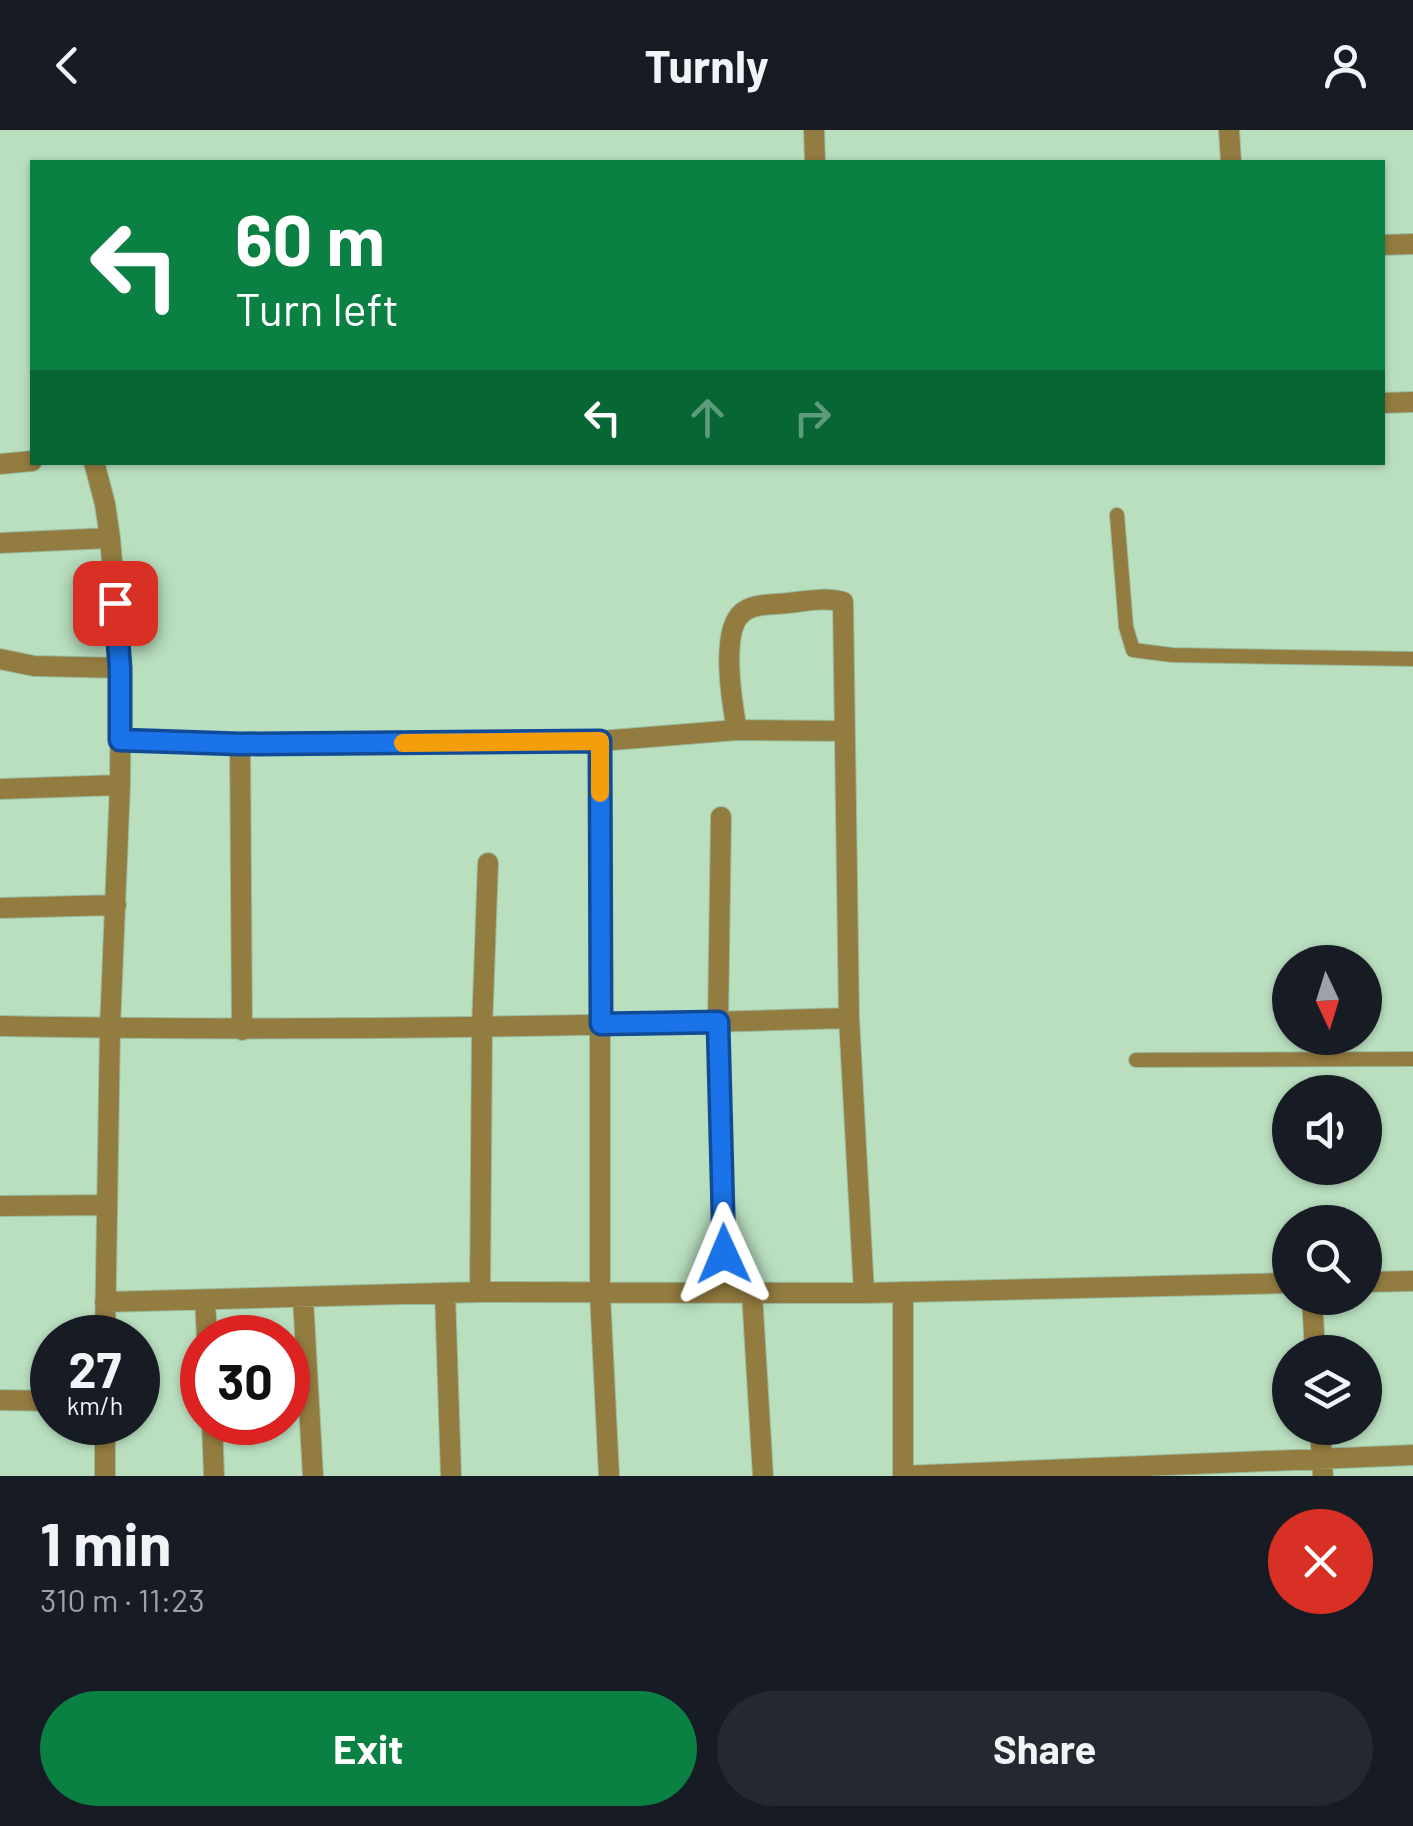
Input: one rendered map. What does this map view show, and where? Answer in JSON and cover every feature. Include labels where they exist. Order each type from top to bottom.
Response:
[{"type":"street","points":[[814,130],[816,160]]},
{"type":"street","points":[[1229,130],[1231,160]]},
{"type":"street","points":[[1385,245],[1413,244]]},
{"type":"street","points":[[1385,403],[1413,402]]},
{"type":"street","points":[[0,464],[30,462]]},
{"type":"street","points":[[95,465],[110,538],[120,668],[105,1315]]},
{"type":"street","points":[[0,543],[110,538]]},
{"type":"street","points":[[737,730],[729,671],[732,630],[738,615],[751,607],[830,599],[844,602],[849,1018],[864,1294]]},
{"type":"street","points":[[0,659],[34,666],[120,668]]},
{"type":"street","points":[[120,740],[240,744],[600,741],[737,730],[843,731]]},
{"type":"street","points":[[600,741],[600,1294],[609,1476]]},
{"type":"street","points":[[240,744],[242,1030]]},
{"type":"street","points":[[0,789],[120,785]]},
{"type":"street","points":[[721,817],[718,1022],[724,1293]]},
{"type":"street","points":[[480,1292],[488,863]]},
{"type":"street","points":[[0,908],[116,905]]},
{"type":"street","points":[[0,1026],[482,1028],[849,1018]]},
{"type":"street","points":[[0,1206],[107,1205]]},
{"type":"street","points":[[1382,1281],[1413,1280]]},
{"type":"street","points":[[105,1302],[446,1292],[864,1294],[1272,1284]]},
{"type":"street","points":[[446,1292],[451,1476]]},
{"type":"street","points":[[903,1292],[903,1476],[1322,1467],[1413,1455]]},
{"type":"street","points":[[752,1293],[763,1476]]},
{"type":"street","points":[[303,1298],[313,1476]]},
{"type":"street","points":[[205,1300],[206,1315]]},
{"type":"street","points":[[0,1400],[30,1401]]},
{"type":"street","points":[[105,1445],[105,1476]]},
{"type":"street","points":[[213,1445],[214,1476]]},
{"type":"lane","points":[[1117,516],[1126,627],[1133,650],[1172,655],[1413,659]]},
{"type":"lane","points":[[1136,1060],[1413,1059]]},
{"type":"slow traffic","points":[[403,743],[600,741],[600,793]]},
{"type":"route","points":[[115,603],[120,740],[240,744],[600,741],[601,1024],[718,1022],[724,1254]]}]
